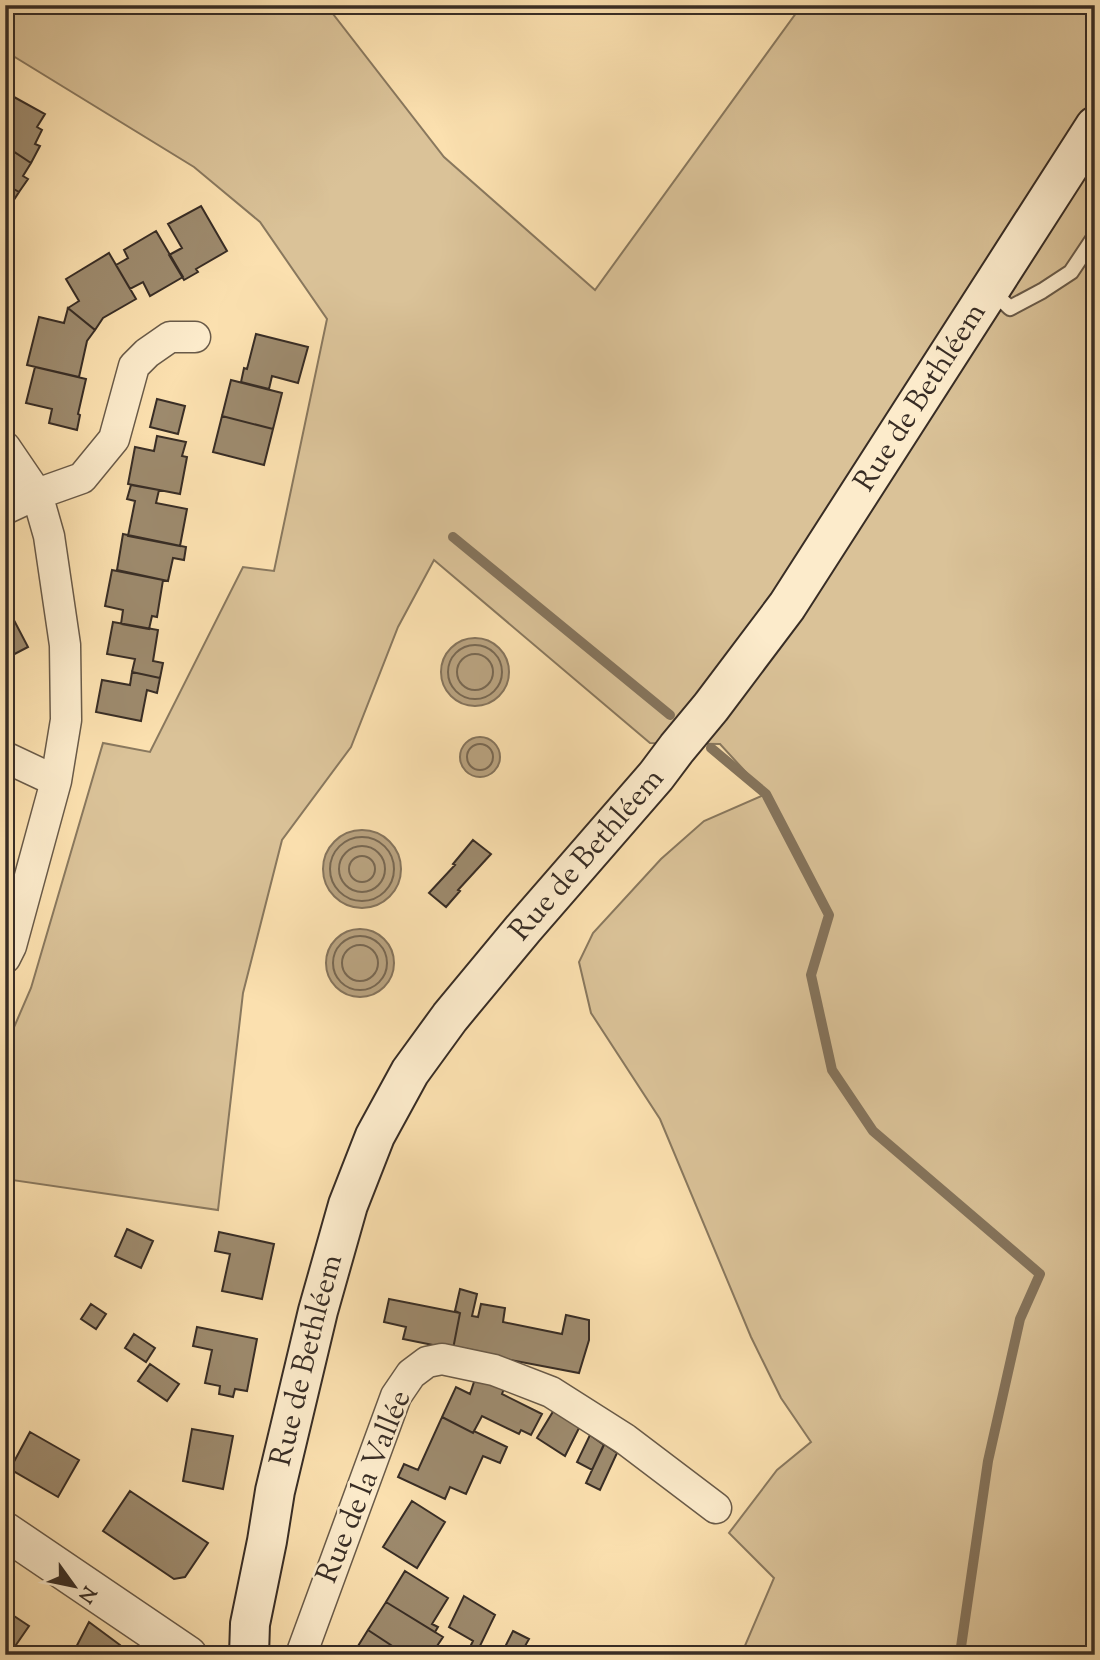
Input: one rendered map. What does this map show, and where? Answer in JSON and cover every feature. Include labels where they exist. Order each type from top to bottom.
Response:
[{"type":"main road","name":"Rue de Bethléem","points":[[249,1655],[250,1624],[275,1491],[315,1324],[348,1205],[374,1136],[410,1072],[450,1017],[656,776],[787,606],[1095,126]]},
{"type":"street","points":[[5,509],[82,478],[114,439],[134,366],[146,353],[170,337],[195,337]]},
{"type":"street","points":[[5,447],[37,494],[48,536],[65,645],[66,720],[56,781],[11,946],[5,958]]},
{"type":"street","points":[[5,757],[56,781]]},
{"type":"street","name":"Rue de la Vallée","points":[[301,1655],[396,1396],[411,1374],[427,1362],[443,1359],[494,1370],[551,1392],[625,1439],[716,1508]]},
{"type":"street","points":[[5,1531],[188,1655]]},
{"type":"lane","points":[[991,290],[1010,308],[1071,272],[1095,236]]},
{"type":"shaded area","points":[[5,5],[326,5],[444,157],[595,290],[802,5],[1095,5],[1095,1655],[741,1655],[774,1578],[729,1533],[777,1470],[811,1442],[781,1398],[751,1337],[660,1119],[591,1013],[579,962],[593,933],[661,859],[704,821],[766,794],[720,744],[650,743],[434,560],[398,627],[351,747],[282,840],[243,993],[218,1210],[5,1179],[5,1048],[31,988],[103,743],[150,752],[243,567],[274,571],[327,319],[260,222],[194,167],[5,51]]},
{"type":"water","points":[[475,638],[488,641],[499,648],[506,659],[509,672],[506,685],[499,696],[488,703],[475,706],[462,703],[451,696],[444,685],[441,672],[444,659],[451,648],[462,641]]},
{"type":"water","points":[[480,737],[494,743],[500,757],[494,771],[480,777],[466,771],[460,757],[466,743]]},
{"type":"water","points":[[362,830],[377,833],[390,841],[398,854],[401,869],[398,884],[390,897],[377,905],[362,908],[347,905],[334,897],[326,884],[323,869],[326,854],[334,841],[347,833]]},
{"type":"water","points":[[360,929],[373,931],[384,939],[392,950],[392,976],[384,987],[373,995],[360,997],[347,995],[336,987],[328,976],[326,963],[328,950],[336,939],[347,931]]},
{"type":"building","points":[[14,97],[45,114],[37,127],[42,130],[35,144],[40,146],[31,163],[7,147],[13,134],[5,130],[5,110],[7,111]]},
{"type":"building","points":[[5,146],[31,163],[23,176],[28,179],[19,192],[5,184]]},
{"type":"building","points":[[5,184],[19,192],[10,206],[5,203]]},
{"type":"building","points":[[201,206],[227,251],[196,269],[198,272],[184,280],[169,255],[182,248],[168,224]]},
{"type":"building","points":[[156,231],[183,277],[150,296],[143,282],[130,289],[116,265],[128,258],[124,250]]},
{"type":"building","points":[[109,253],[136,299],[103,318],[95,330],[68,308],[79,301],[66,279]]},
{"type":"building","points":[[68,308],[95,330],[87,341],[79,377],[27,365],[39,317],[64,323]]},
{"type":"building","points":[[256,334],[308,347],[298,383],[272,376],[269,389],[241,382]]},
{"type":"building","points":[[35,367],[86,379],[77,430],[49,423],[52,409],[26,403]]},
{"type":"building","points":[[231,380],[282,393],[273,429],[222,416]]},
{"type":"building","points":[[157,399],[185,406],[178,434],[150,427]]},
{"type":"building","points":[[222,416],[273,429],[264,465],[213,452]]},
{"type":"building","points":[[157,436],[186,442],[182,456],[187,457],[180,494],[128,484],[135,447],[154,451]]},
{"type":"building","points":[[131,485],[159,490],[156,503],[187,509],[180,546],[128,536],[135,501],[127,499]]},
{"type":"building","points":[[123,534],[186,547],[184,560],[173,558],[168,581],[117,570]]},
{"type":"building","points":[[112,570],[163,580],[157,617],[152,616],[149,629],[121,624],[123,610],[105,606]]},
{"type":"building","points":[[5,603],[28,647],[5,659]]},
{"type":"building","points":[[113,622],[158,630],[153,661],[163,663],[160,678],[132,672],[135,659],[107,654]]},
{"type":"building","points":[[132,672],[160,678],[157,693],[147,690],[141,721],[96,712],[102,680],[130,685]]},
{"type":"building","points":[[473,840],[491,854],[446,907],[429,893],[455,865],[453,864]]},
{"type":"building","points":[[127,1229],[153,1241],[141,1268],[115,1256]]},
{"type":"building","points":[[219,1232],[274,1244],[262,1299],[222,1291],[230,1254],[215,1251]]},
{"type":"building","points":[[460,1289],[477,1294],[472,1316],[478,1317],[481,1304],[505,1308],[503,1322],[562,1334],[566,1315],[589,1320],[589,1340],[579,1373],[453,1349],[460,1313],[455,1311]]},
{"type":"building","points":[[389,1299],[460,1313],[453,1349],[403,1339],[406,1327],[384,1322]]},
{"type":"building","points":[[91,1304],[106,1314],[96,1329],[81,1319]]},
{"type":"building","points":[[197,1327],[257,1339],[247,1391],[235,1389],[233,1397],[219,1394],[220,1386],[205,1383],[212,1350],[193,1346]]},
{"type":"building","points":[[134,1334],[155,1348],[146,1362],[125,1348]]},
{"type":"building","points":[[150,1364],[179,1384],[167,1401],[138,1381]]},
{"type":"building","points":[[475,1379],[505,1386],[502,1394],[542,1414],[531,1435],[521,1430],[519,1434],[482,1416],[473,1433],[442,1417],[456,1387],[470,1394]]},
{"type":"building","points":[[554,1410],[580,1426],[565,1456],[537,1438]]},
{"type":"building","points":[[442,1417],[507,1447],[500,1463],[483,1456],[466,1494],[450,1487],[445,1499],[398,1477],[404,1464],[418,1470]]},
{"type":"building","points":[[192,1429],[233,1436],[223,1489],[183,1481]]},
{"type":"building","points":[[30,1432],[79,1460],[58,1497],[10,1469]]},
{"type":"building","points":[[590,1435],[604,1445],[592,1470],[577,1462]]},
{"type":"building","points":[[604,1444],[617,1453],[600,1490],[586,1483]]},
{"type":"building","points":[[130,1491],[208,1543],[185,1577],[174,1579],[103,1531]]},
{"type":"building","points":[[412,1501],[445,1522],[417,1568],[383,1547]]},
{"type":"building","points":[[405,1571],[448,1598],[432,1624],[438,1627],[435,1632],[386,1602]]},
{"type":"building","points":[[464,1596],[495,1615],[478,1650],[471,1645],[473,1641],[449,1627]]},
{"type":"building","points":[[386,1602],[443,1637],[431,1655],[406,1655],[368,1630]]},
{"type":"building","points":[[5,1610],[29,1626],[9,1655],[5,1655]]},
{"type":"building","points":[[89,1622],[120,1645],[115,1655],[72,1655]]},
{"type":"building","points":[[368,1630],[406,1655],[354,1655]]},
{"type":"building","points":[[513,1631],[529,1639],[520,1655],[501,1655]]},
{"type":"waterway","points":[[453,537],[670,715]]},
{"type":"waterway","points":[[711,748],[766,794],[829,915],[811,975],[832,1070],[873,1131],[1040,1274],[1020,1319],[988,1461],[961,1655]]}]
